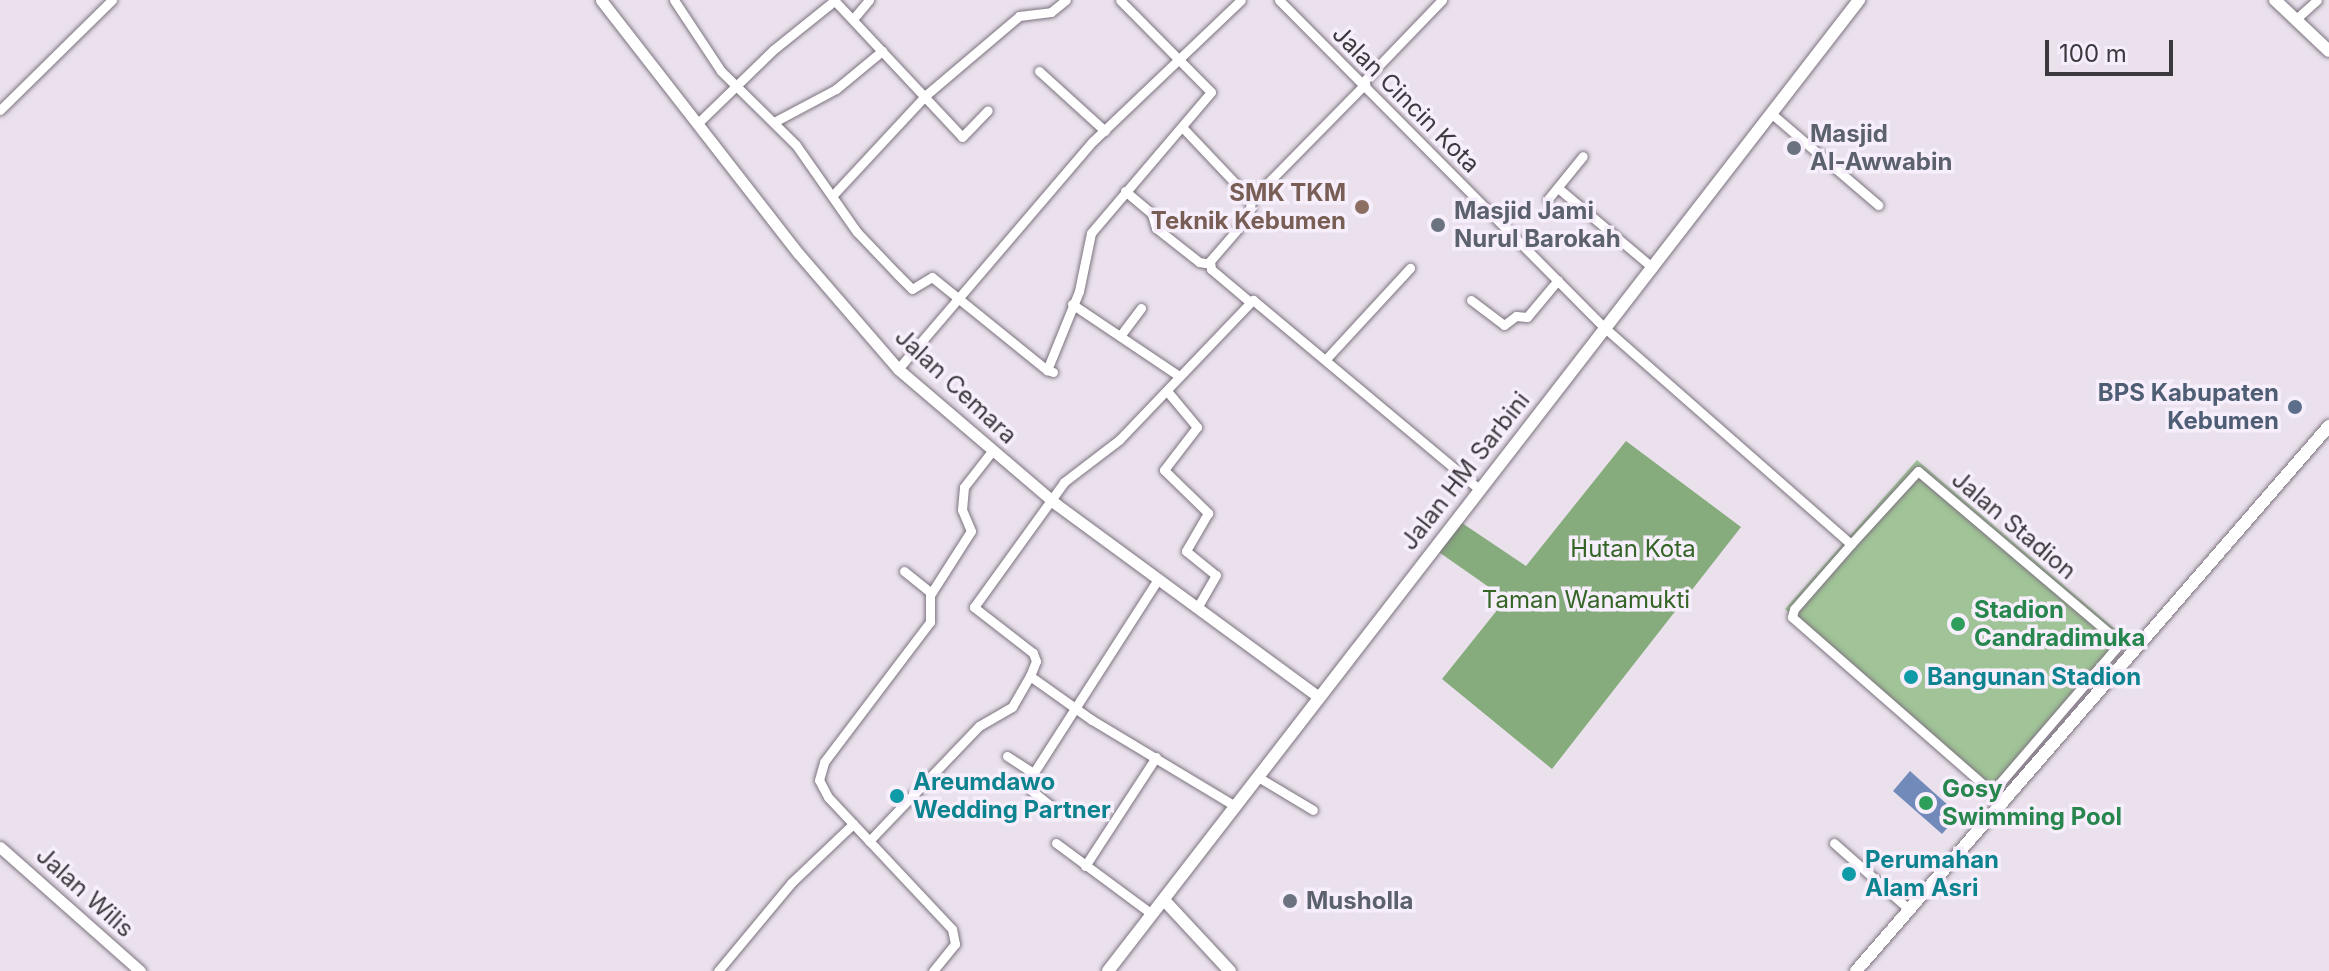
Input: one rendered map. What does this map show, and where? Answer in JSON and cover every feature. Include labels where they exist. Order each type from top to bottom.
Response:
[{"type":"main road","name":"Jalan HM Sarbini","points":[[1108,971],[1859,0]]},
{"type":"main road","points":[[2275,0],[2329,51]]},
{"type":"main road","points":[[1856,971],[2329,426]]},
{"type":"main road","points":[[1164,900],[1230,971]]},
{"type":"street","points":[[0,110],[112,0]]},
{"type":"street","name":"Jalan Cemara","points":[[601,0],[798,253],[898,369],[1050,499],[1319,697]]},
{"type":"street","points":[[674,0],[707,53],[774,122],[834,194],[857,232],[912,289],[932,277],[1050,371],[1091,233],[1211,92],[1183,60],[1120,0]]},
{"type":"street","points":[[698,123],[736,85],[834,0],[962,137],[988,110]]},
{"type":"street","points":[[853,19],[869,0]]},
{"type":"street","points":[[1028,0],[1031,11]]},
{"type":"street","points":[[834,194],[926,95],[1031,11],[1051,12],[1066,0]]},
{"type":"street","points":[[898,369],[1105,131],[1183,60],[1241,0]]},
{"type":"street","name":"Jalan Cincin Kota","points":[[1279,0],[1605,328]]},
{"type":"street","points":[[1210,264],[1249,216],[1251,200],[1442,0]]},
{"type":"street","points":[[2296,19],[2317,0]]},
{"type":"street","points":[[774,122],[836,89],[882,51]]},
{"type":"street","points":[[1039,71],[1105,131]]},
{"type":"street","points":[[1772,114],[1878,205]]},
{"type":"street","points":[[1183,128],[1251,200]]},
{"type":"street","points":[[1548,199],[1583,156]]},
{"type":"street","points":[[1558,188],[1653,268]]},
{"type":"street","points":[[1125,191],[1152,214],[1156,228],[1202,264],[1210,264],[1250,302],[1260,302],[1479,489]]},
{"type":"street","points":[[1326,359],[1410,268]]},
{"type":"street","points":[[1471,300],[1504,325],[1514,316],[1529,316],[1558,280]]},
{"type":"street","points":[[869,841],[979,726],[1012,707],[1030,676],[1036,661],[1033,653],[974,609],[1050,499],[1167,391],[1250,302]]},
{"type":"street","points":[[1072,304],[1179,376]]},
{"type":"street","points":[[1120,336],[1141,308]]},
{"type":"street","points":[[1605,328],[1851,544]]},
{"type":"street","points":[[1167,391],[1197,427],[1164,470],[1208,513],[1186,551],[1216,575],[1197,608]]},
{"type":"street","points":[[933,971],[951,950],[956,935],[821,787],[824,762],[930,622],[931,593],[970,535],[962,493],[992,451]]},
{"type":"street","name":"Jalan Stadion","points":[[1992,792],[2116,648],[2114,637],[1918,471],[1794,609],[1792,617],[2003,802]]},
{"type":"street","points":[[904,571],[931,593]]},
{"type":"street","points":[[1052,807],[1030,788],[1033,773],[1158,579]]},
{"type":"street","points":[[1030,676],[1075,710],[1235,806]]},
{"type":"street","points":[[1007,756],[1033,773]]},
{"type":"street","points":[[1085,866],[1156,757]]},
{"type":"street","points":[[1258,777],[1313,810]]},
{"type":"street","points":[[718,971],[781,895],[853,824]]},
{"type":"street","points":[[1056,843],[1152,914]]},
{"type":"street","points":[[1834,843],[1910,910]]},
{"type":"street","name":"Jalan Wilis","points":[[0,847],[140,971]]},
{"type":"green space","name":"Taman Wanamukti","points":[[1626,441],[1741,527],[1552,769],[1442,679],[1506,599],[1433,548],[1456,519],[1526,566]]},
{"type":"green space","name":"Stadion Candradimuka","points":[[1917,460],[2128,640],[1992,797],[1785,609]]},
{"type":"water","name":"Gosy Swimming Pool","points":[[1910,771],[1959,815],[1942,834],[1893,791]]},
{"type":"place","name":"Masjid Al-Awwabin","points":[[1794,148]]},
{"type":"place","name":"SMK TKM Teknik Kebumen","points":[[1362,207]]},
{"type":"place","name":"Masjid Jami Nurul Barokah","points":[[1438,225]]},
{"type":"place","name":"BPS Kabupaten Kebumen","points":[[2295,407]]},
{"type":"place","name":"Stadion Candradimuka","points":[[1958,624]]},
{"type":"place","name":"Bangunan Stadion","points":[[1911,677]]},
{"type":"place","name":"Areumdawo Wedding Partner","points":[[897,796]]},
{"type":"place","name":"Gosy Swimming Pool","points":[[1926,803]]},
{"type":"place","name":"Perumahan Alam Asri","points":[[1849,874]]},
{"type":"place","name":"Musholla","points":[[1290,901]]},
{"type":"park label","name":"Hutan Kota","points":[[1633,549]]}]
